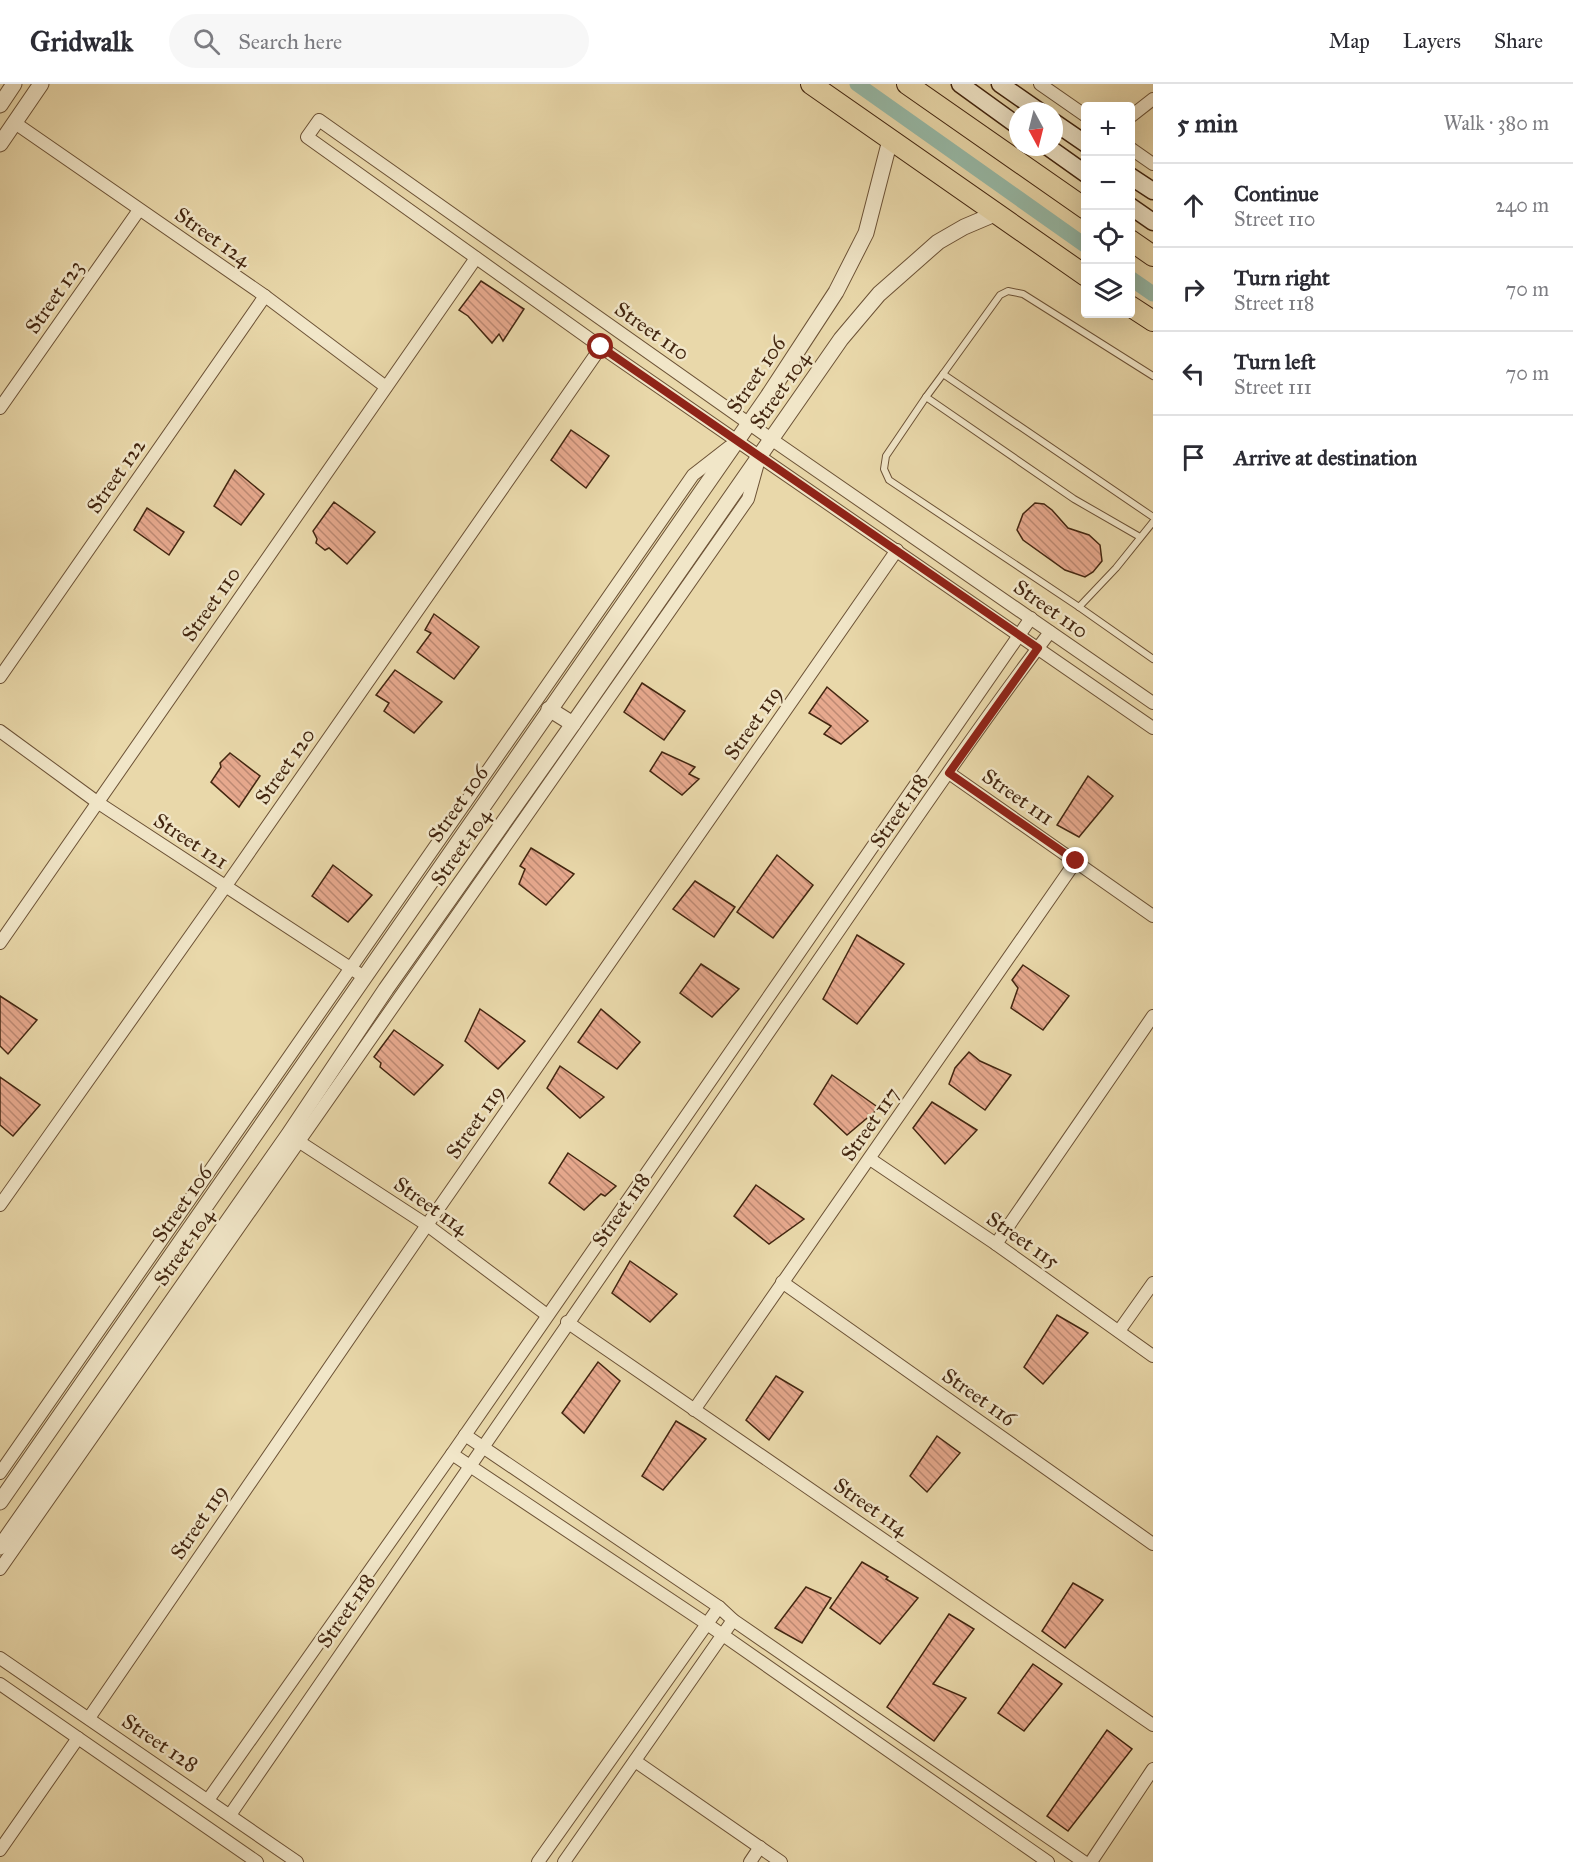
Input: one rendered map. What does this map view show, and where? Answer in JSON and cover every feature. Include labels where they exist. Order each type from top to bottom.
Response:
[{"type":"main road","points":[[810,84],[1081,272]]},
{"type":"main road","points":[[907,84],[1081,206]]},
{"type":"main road","points":[[960,84],[1009,119]]},
{"type":"main road","points":[[1000,84],[1025,102]]},
{"type":"main road","points":[[1063,128],[1081,141]]},
{"type":"main road","points":[[1061,156],[1081,170]]},
{"type":"main road","points":[[1135,179],[1153,191]]},
{"type":"main road","points":[[1135,209],[1153,222]]},
{"type":"main road","points":[[1135,243],[1153,256]]},
{"type":"main road","points":[[1135,309],[1153,321]]},
{"type":"street","points":[[0,105],[15,84]]},
{"type":"street","points":[[0,144],[41,84]]},
{"type":"street","points":[[1040,84],[1081,113]]},
{"type":"street","points":[[1135,114],[1153,99]]},
{"type":"street","name":"Street 110","points":[[1153,703],[771,439],[319,120],[306,137],[601,347],[1153,728]]},
{"type":"street","name":"Street 124","points":[[15,123],[265,296],[386,387]]},
{"type":"street","name":"Street 106","points":[[0,1502],[252,1140],[358,973],[549,709],[642,563],[737,440],[836,292],[866,233],[890,140]]},
{"type":"street","points":[[1135,151],[1153,164]]},
{"type":"street","name":"Street 123","points":[[0,408],[139,210]]},
{"type":"street","name":"Street 104","points":[[0,1547],[62,1469],[173,1300],[294,1138],[386,989],[573,724],[673,594],[760,455],[841,339],[879,294],[938,242],[964,226],[997,213]]},
{"type":"street","name":"Street 110","points":[[0,943],[476,258]]},
{"type":"street","name":"Street 122","points":[[0,677],[265,296]]},
{"type":"street","name":"Street 120","points":[[0,1205],[225,887],[601,347]]},
{"type":"street","name":"Street 119","points":[[89,1718],[427,1225],[897,550]]},
{"type":"street","points":[[0,1473],[238,1131],[358,973],[642,563]]},
{"type":"street","points":[[0,1569],[62,1469],[294,1138],[488,872],[673,594]]},
{"type":"street","points":[[208,1800],[452,1454],[1031,618]]},
{"type":"street","name":"Street 118","points":[[230,1815],[484,1447],[567,1322],[949,773],[1050,632]]},
{"type":"street","points":[[549,709],[573,724]]},
{"type":"street","name":"Street 121","points":[[0,731],[97,802],[358,973]]},
{"type":"street","name":"Street 111","points":[[949,773],[1153,915]]},
{"type":"street","name":"Street 117","points":[[694,1410],[1076,861]]},
{"type":"street","points":[[476,862],[488,872]]},
{"type":"street","points":[[996,1244],[1153,1016]]},
{"type":"street","points":[[238,1131],[252,1140]]},
{"type":"street","name":"Street 114","points":[[294,1138],[427,1225],[547,1316]]},
{"type":"street","name":"Street 115","points":[[870,1159],[996,1244],[1153,1356]]},
{"type":"street","name":"Street 116","points":[[782,1282],[1153,1544]]},
{"type":"street","points":[[1119,1331],[1153,1283]]},
{"type":"street","points":[[150,1286],[173,1300]]},
{"type":"street","name":"Street 114","points":[[567,1322],[1153,1725]]},
{"type":"street","points":[[465,1435],[719,1607],[733,1620],[1084,1862]]},
{"type":"street","points":[[452,1454],[707,1624],[1048,1862]]},
{"type":"street","points":[[538,1862],[719,1607]]},
{"type":"street","points":[[564,1862],[733,1620]]},
{"type":"street","name":"Street 128","points":[[0,1658],[297,1862]]},
{"type":"street","points":[[0,1684],[257,1862]]},
{"type":"street","points":[[0,1850],[78,1738]]},
{"type":"street","points":[[635,1761],[781,1862]]},
{"type":"street","points":[[1091,1862],[1153,1769]]},
{"type":"street","points":[[750,1862],[760,1847]]},
{"type":"lane","points":[[1153,376],[1023,294],[1008,291],[1000,296],[926,397],[886,456],[884,469],[889,480],[1153,659]]},
{"type":"lane","points":[[943,374],[1153,517]]},
{"type":"lane","points":[[926,397],[1074,499],[1140,537]]},
{"type":"lane","points":[[1079,607],[1116,568],[1153,522]]},
{"type":"building","points":[[481,281],[524,309],[503,341],[499,334],[492,343],[468,316],[459,310]]},
{"type":"building","points":[[571,430],[609,456],[586,488],[551,460]]},
{"type":"building","points":[[235,470],[264,494],[241,525],[214,506]]},
{"type":"building","points":[[334,502],[375,532],[347,564],[329,548],[325,550],[316,543],[317,539],[313,531]]},
{"type":"building","points":[[1035,503],[1044,504],[1068,528],[1089,535],[1100,545],[1102,561],[1093,572],[1085,577],[1065,570],[1023,540],[1017,530],[1023,514]]},
{"type":"building","points":[[147,508],[184,532],[169,555],[134,530]]},
{"type":"building","points":[[434,614],[479,647],[454,679],[417,652],[431,633],[425,630]]},
{"type":"building","points":[[395,670],[442,702],[414,733],[384,711],[389,703],[376,695]]},
{"type":"building","points":[[642,683],[685,711],[664,740],[624,712]]},
{"type":"building","points":[[827,687],[868,721],[841,744],[824,734],[831,726],[809,713]]},
{"type":"building","points":[[662,752],[695,767],[689,774],[699,779],[682,795],[650,771]]},
{"type":"building","points":[[230,753],[260,776],[239,807],[211,782],[221,767],[220,763]]},
{"type":"building","points":[[1088,776],[1113,796],[1079,837],[1057,825]]},
{"type":"building","points":[[531,848],[574,874],[546,905],[519,884],[525,869],[520,866]]},
{"type":"building","points":[[777,855],[813,885],[773,938],[737,912]]},
{"type":"building","points":[[333,865],[372,895],[348,922],[312,896]]},
{"type":"building","points":[[695,881],[735,907],[714,937],[673,909]]},
{"type":"building","points":[[857,935],[904,964],[857,1024],[823,999]]},
{"type":"building","points":[[701,964],[739,989],[712,1017],[680,993]]},
{"type":"building","points":[[1023,965],[1069,996],[1043,1030],[1011,1008],[1018,988],[1012,980]]},
{"type":"building","points":[[0,996],[37,1020],[8,1054],[0,1046]]},
{"type":"building","points":[[480,1009],[525,1041],[498,1069],[465,1041]]},
{"type":"building","points":[[601,1009],[640,1042],[617,1069],[578,1042]]},
{"type":"building","points":[[394,1030],[443,1065],[414,1095],[380,1067],[381,1063],[374,1057]]},
{"type":"building","points":[[969,1052],[980,1061],[1011,1075],[985,1110],[949,1084],[955,1068]]},
{"type":"building","points":[[560,1066],[604,1097],[580,1118],[547,1088]]},
{"type":"building","points":[[832,1075],[879,1108],[847,1135],[814,1104]]},
{"type":"building","points":[[0,1077],[40,1105],[13,1136],[0,1125]]},
{"type":"building","points":[[932,1102],[977,1130],[945,1164],[913,1128]]},
{"type":"building","points":[[568,1153],[616,1186],[605,1196],[601,1194],[584,1210],[549,1183]]},
{"type":"building","points":[[756,1185],[804,1219],[769,1244],[734,1216]]},
{"type":"building","points":[[630,1261],[677,1294],[650,1322],[612,1293]]},
{"type":"building","points":[[1057,1315],[1088,1333],[1043,1384],[1024,1367]]},
{"type":"building","points":[[598,1362],[620,1381],[584,1433],[562,1413]]},
{"type":"building","points":[[776,1376],[803,1392],[769,1440],[746,1420]]},
{"type":"building","points":[[676,1421],[706,1439],[663,1490],[642,1476]]},
{"type":"building","points":[[937,1436],[960,1453],[927,1492],[910,1476]]},
{"type":"building","points":[[862,1562],[918,1598],[880,1644],[830,1608]]},
{"type":"building","points":[[1073,1583],[1103,1600],[1065,1648],[1042,1631]]},
{"type":"building","points":[[806,1587],[831,1598],[802,1643],[775,1628]]},
{"type":"building","points":[[949,1614],[974,1629],[933,1684],[966,1698],[934,1741],[887,1707]]},
{"type":"building","points":[[1033,1664],[1062,1684],[1024,1731],[998,1713]]},
{"type":"building","points":[[1107,1730],[1132,1749],[1068,1831],[1047,1816]]},
{"type":"waterway","points":[[857,84],[1081,242]]},
{"type":"waterway","points":[[1135,281],[1153,294]]},
{"type":"route","points":[[601,347],[1038,648],[949,773],[1076,861]]}]
